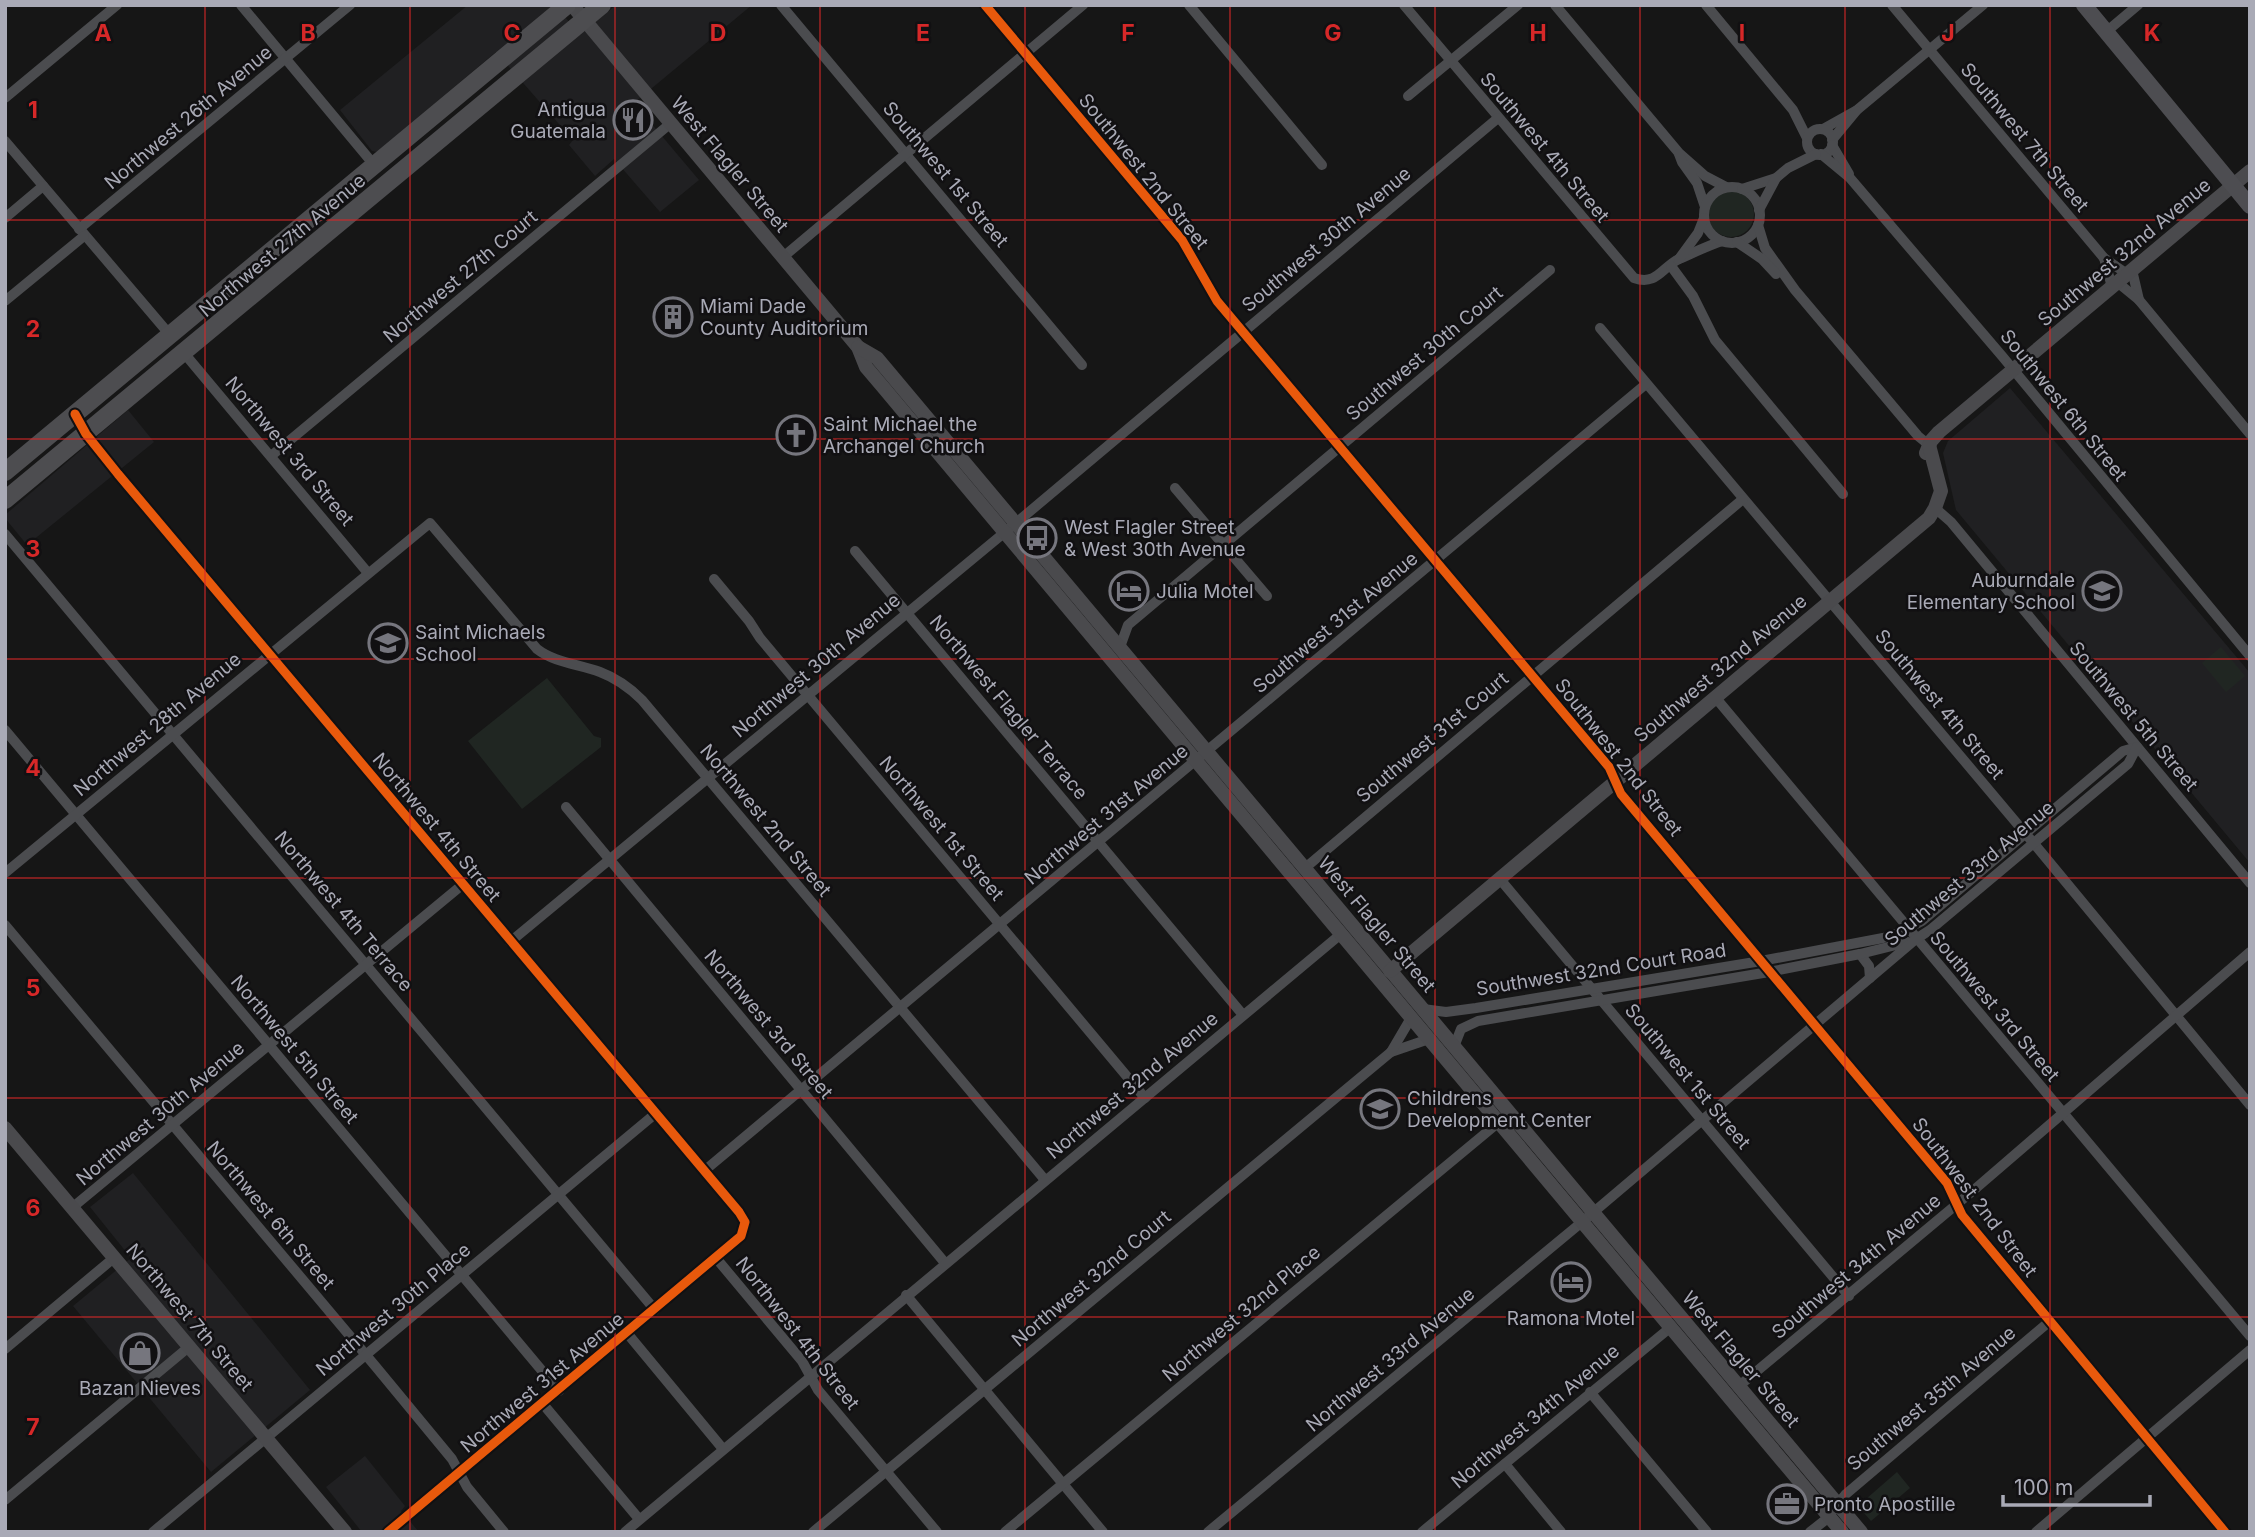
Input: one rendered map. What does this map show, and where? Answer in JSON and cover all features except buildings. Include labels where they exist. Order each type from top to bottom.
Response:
[{"type":"highway","name":"Northwest 27th Avenue","points":[[5,472],[566,5]]},
{"type":"highway","name":"Northwest 27th Avenue","points":[[5,500],[603,5]]},
{"type":"highway","points":[[373,197],[375,166],[401,174]]},
{"type":"highway","points":[[184,353],[186,335],[234,292],[238,286],[237,279]]},
{"type":"highway","points":[[122,404],[134,383],[167,354],[170,335]]},
{"type":"main road","name":"West Flagler Street","points":[[572,5],[859,347],[877,358],[938,431],[1010,528],[1202,757],[1305,868],[1391,971],[1417,1013],[1429,1039],[1499,1122],[1739,1386],[1833,1509],[1842,1532]]},
{"type":"main road","points":[[2084,5],[2250,206]]},
{"type":"main road","name":"Southwest 32nd Avenue","points":[[1929,445],[1939,432],[2250,171]]},
{"type":"main road","name":"West Flagler Street","points":[[859,347],[866,367],[911,420],[1120,647],[1202,757],[1390,993],[1454,1046],[1671,1327],[1833,1509],[1861,1532]]},
{"type":"main road","points":[[911,420],[924,423],[938,431]]},
{"type":"main road","points":[[1929,445],[1941,491],[1937,503]]},
{"type":"main road","name":"Southwest 32nd Avenue","points":[[1391,971],[1927,520],[1937,503]]},
{"type":"main road","points":[[1341,934],[1345,916]]},
{"type":"main road","points":[[1390,993],[1391,971]]},
{"type":"main road","name":"Northwest 7th Street","points":[[5,1128],[345,1532]]},
{"type":"street","points":[[5,98],[117,5]]},
{"type":"street","points":[[241,5],[375,166]]},
{"type":"street","name":"Northwest 26th Avenue","points":[[5,301],[82,232],[351,5]]},
{"type":"street","name":"Southwest 1st Street","points":[[781,5],[1082,365]]},
{"type":"street","name":"Southwest 2nd Street","points":[[985,5],[1182,240],[1210,291],[1609,767],[1621,794],[1947,1183],[1962,1215],[2225,1532]]},
{"type":"street","points":[[783,257],[1083,5]]},
{"type":"street","points":[[1189,5],[1322,165]]},
{"type":"street","name":"Southwest 4th Street","points":[[1404,5],[1634,278],[1647,281],[1675,263]]},
{"type":"street","points":[[1408,96],[1518,5]]},
{"type":"street","points":[[1555,5],[1679,153],[1705,176],[1726,187],[1742,189],[1776,178],[1788,168],[1811,132],[1857,110],[1983,5]]},
{"type":"street","points":[[1706,5],[1793,110],[1810,150],[1819,154]]},
{"type":"street","name":"Southwest 7th Street","points":[[1892,5],[2250,434]]},
{"type":"street","points":[[2106,32],[2138,5]]},
{"type":"street","points":[[1793,110],[1829,133],[1832,143]]},
{"type":"street","points":[[1788,168],[1828,151],[1857,110]]},
{"type":"street","name":"Southwest 30th Avenue","points":[[1010,528],[1499,118]]},
{"type":"street","name":"Northwest 27th Court","points":[[271,456],[671,123]]},
{"type":"street","points":[[5,141],[170,335]]},
{"type":"street","name":"Southwest 6th Street","points":[[1832,143],[1850,178]]},
{"type":"street","points":[[1679,153],[1697,183],[1711,233],[1722,241]]},
{"type":"street","name":"Southwest 6th Street","points":[[1819,154],[1850,178],[2248,649]]},
{"type":"street","points":[[1759,210],[1776,178]]},
{"type":"street","points":[[5,218],[43,186]]},
{"type":"street","points":[[1675,263],[1698,233],[1712,195],[1726,187]]},
{"type":"street","points":[[1742,189],[1755,198],[1759,210],[1758,225],[1765,248],[1795,290],[1918,436],[1929,445]]},
{"type":"street","points":[[1675,263],[1698,249],[1722,241],[1737,242],[1750,237],[1758,225]]},
{"type":"street","points":[[1737,242],[1762,258],[1795,290]]},
{"type":"street","name":"Southwest 7th Street","points":[[2104,258],[2139,300]]},
{"type":"street","points":[[1675,263],[1715,340],[1843,494]]},
{"type":"street","name":"Southwest 30th Court","points":[[1106,631],[1128,625],[1550,270]]},
{"type":"street","name":"Southwest 4th Street","points":[[1600,328],[2250,1105]]},
{"type":"street","name":"Northwest 3rd Street","points":[[184,353],[368,573]]},
{"type":"street","name":"Southwest 31st Avenue","points":[[1202,757],[1646,384]]},
{"type":"street","name":"Northwest 4th Street","points":[[75,414],[86,434],[739,1212],[745,1222],[741,1236],[716,1258],[802,1361],[818,1390],[937,1532]]},
{"type":"street","points":[[1175,488],[1267,596]]},
{"type":"street","name":"Southwest 31st Court","points":[[1305,868],[1743,499]]},
{"type":"street","name":"Southwest 5th Street","points":[[1937,503],[2250,883]]},
{"type":"street","name":"Northwest 28th Avenue","points":[[5,873],[430,523]]},
{"type":"street","name":"Northwest 2nd Street","points":[[430,523],[537,649],[557,660],[604,673],[623,684],[650,708],[1045,1180]]},
{"type":"street","name":"Northwest 30th Avenue","points":[[510,942],[1010,528]]},
{"type":"street","name":"Northwest 4th Terrace","points":[[5,534],[655,1310]]},
{"type":"street","name":"Northwest Flagler Terrace","points":[[855,551],[1244,1015]]},
{"type":"street","name":"Northwest 1st Street","points":[[714,579],[808,696],[1144,1098]]},
{"type":"street","name":"Southwest 30th Court","points":[[1120,647],[1128,625]]},
{"type":"street","name":"Southwest 3rd Street","points":[[1715,697],[2250,1336]]},
{"type":"street","name":"Northwest 5th Street","points":[[5,730],[559,1391]]},
{"type":"street","name":"Southwest 33rd Avenue","points":[[1908,929],[1922,921],[2123,751],[2137,747]]},
{"type":"street","name":"Southwest 33rd Avenue","points":[[1588,1217],[1916,939],[2128,764],[2137,747]]},
{"type":"street","name":"Northwest 31st Avenue","points":[[704,1171],[1202,757]]},
{"type":"street","name":"Northwest 3rd Street","points":[[566,807],[946,1263]]},
{"type":"street","name":"Southwest 1st Street","points":[[1499,878],[1849,1296]]},
{"type":"street","name":"Northwest 30th Avenue","points":[[73,1208],[462,885]]},
{"type":"street","name":"Northwest 6th Street","points":[[5,925],[452,1459],[467,1488],[504,1532]]},
{"type":"street","name":"Southwest 32nd Court Road","points":[[1417,1013],[1450,1012],[1761,961],[1883,938],[1908,929]]},
{"type":"street","name":"Northwest 32nd Avenue","points":[[906,1295],[1341,934]]},
{"type":"street","name":"Southwest 32nd Court Road","points":[[1454,1046],[1461,1029],[1471,1023],[1769,972],[1860,954],[1916,939]]},
{"type":"street","name":"Southwest 34th Avenue","points":[[1739,1386],[1849,1296],[2250,952]]},
{"type":"street","points":[[1860,954],[1869,966],[1870,978]]},
{"type":"street","name":"Northwest 32nd Court","points":[[813,1532],[1391,1052],[1417,1013]]},
{"type":"street","name":"Northwest 32nd Court","points":[[1391,1052],[1429,1039]]},
{"type":"street","name":"Northwest 30th Place","points":[[153,1532],[655,1114]]},
{"type":"street","name":"Northwest 32nd Place","points":[[1005,1532],[1499,1122]]},
{"type":"street","name":"Northwest 33rd Avenue","points":[[1208,1532],[1588,1217]]},
{"type":"street","points":[[5,1349],[115,1257]]},
{"type":"street","name":"Northwest 31st Avenue","points":[[388,1532],[716,1258]]},
{"type":"street","points":[[625,1532],[906,1295],[1103,1532]]},
{"type":"street","name":"Southwest 35th Avenue","points":[[1810,1532],[2050,1321]]},
{"type":"street","name":"Northwest 34th Avenue","points":[[1422,1532],[1671,1327]]},
{"type":"street","points":[[627,1333],[723,1449]]},
{"type":"street","points":[[5,1500],[190,1346]]},
{"type":"street","points":[[2036,1532],[2250,1350]]},
{"type":"street","points":[[1590,1392],[1707,1532]]},
{"type":"street","points":[[543,1404],[639,1519]]},
{"type":"street","points":[[1505,1464],[1561,1532]]},
{"type":"shaded area","points":[[468,5],[555,5],[580,35],[616,5],[752,5],[634,103],[699,180],[660,212],[614,159],[595,176],[569,145],[573,140],[496,52],[377,152],[372,151],[340,110]]},
{"type":"shaded area","points":[[1731,191],[1747,198],[1754,214],[1747,230],[1731,237],[1715,230],[1708,214],[1715,198]]},
{"type":"shaded area","name":"Auburndale Elementary School","points":[[2010,388],[2250,673],[2250,863],[1956,510],[1943,453],[1948,441]]},
{"type":"shaded area","points":[[128,410],[154,442],[27,545],[5,515]]},
{"type":"shaded area","points":[[2221,647],[2245,676],[2226,692],[2202,663]]},
{"type":"shaded area","points":[[547,678],[594,736],[601,738],[601,747],[522,809],[468,741]]},
{"type":"shaded area","points":[[133,1173],[310,1390],[211,1472],[73,1306],[131,1258],[90,1207]]},
{"type":"shaded area","points":[[365,1456],[405,1506],[401,1511],[419,1532],[362,1532],[326,1487]]},
{"type":"shaded area","points":[[1897,1472],[1910,1488],[1871,1521],[1858,1506]]},
{"type":"cycle path","points":[[985,5],[1182,240],[1217,301],[1609,767],[1621,794],[1947,1183],[1962,1215],[2225,1532]]},
{"type":"cycle path","points":[[75,414],[86,434],[118,474],[745,1222],[741,1236],[388,1532]]},
{"type":"place","name":"Antigua Guatemala","points":[[633,120]]},
{"type":"place","name":"Miami Dade County Auditorium","points":[[673,317]]},
{"type":"place","name":"Saint Michael the Archangel Church","points":[[796,435]]},
{"type":"place","name":"West Flagler Street & West 30th Avenue","points":[[1037,538]]},
{"type":"place","name":"Julia Motel","points":[[1129,591]]},
{"type":"place","name":"Auburndale Elementary School","points":[[2102,591]]},
{"type":"place","name":"Saint Michaels School","points":[[388,643]]},
{"type":"place","name":"Childrens Development Center","points":[[1380,1109]]},
{"type":"place","name":"Ramona Motel","points":[[1571,1282]]},
{"type":"place","name":"Bazan Nieves","points":[[140,1353]]},
{"type":"place","name":"Pronto Apostille","points":[[1787,1504]]}]
